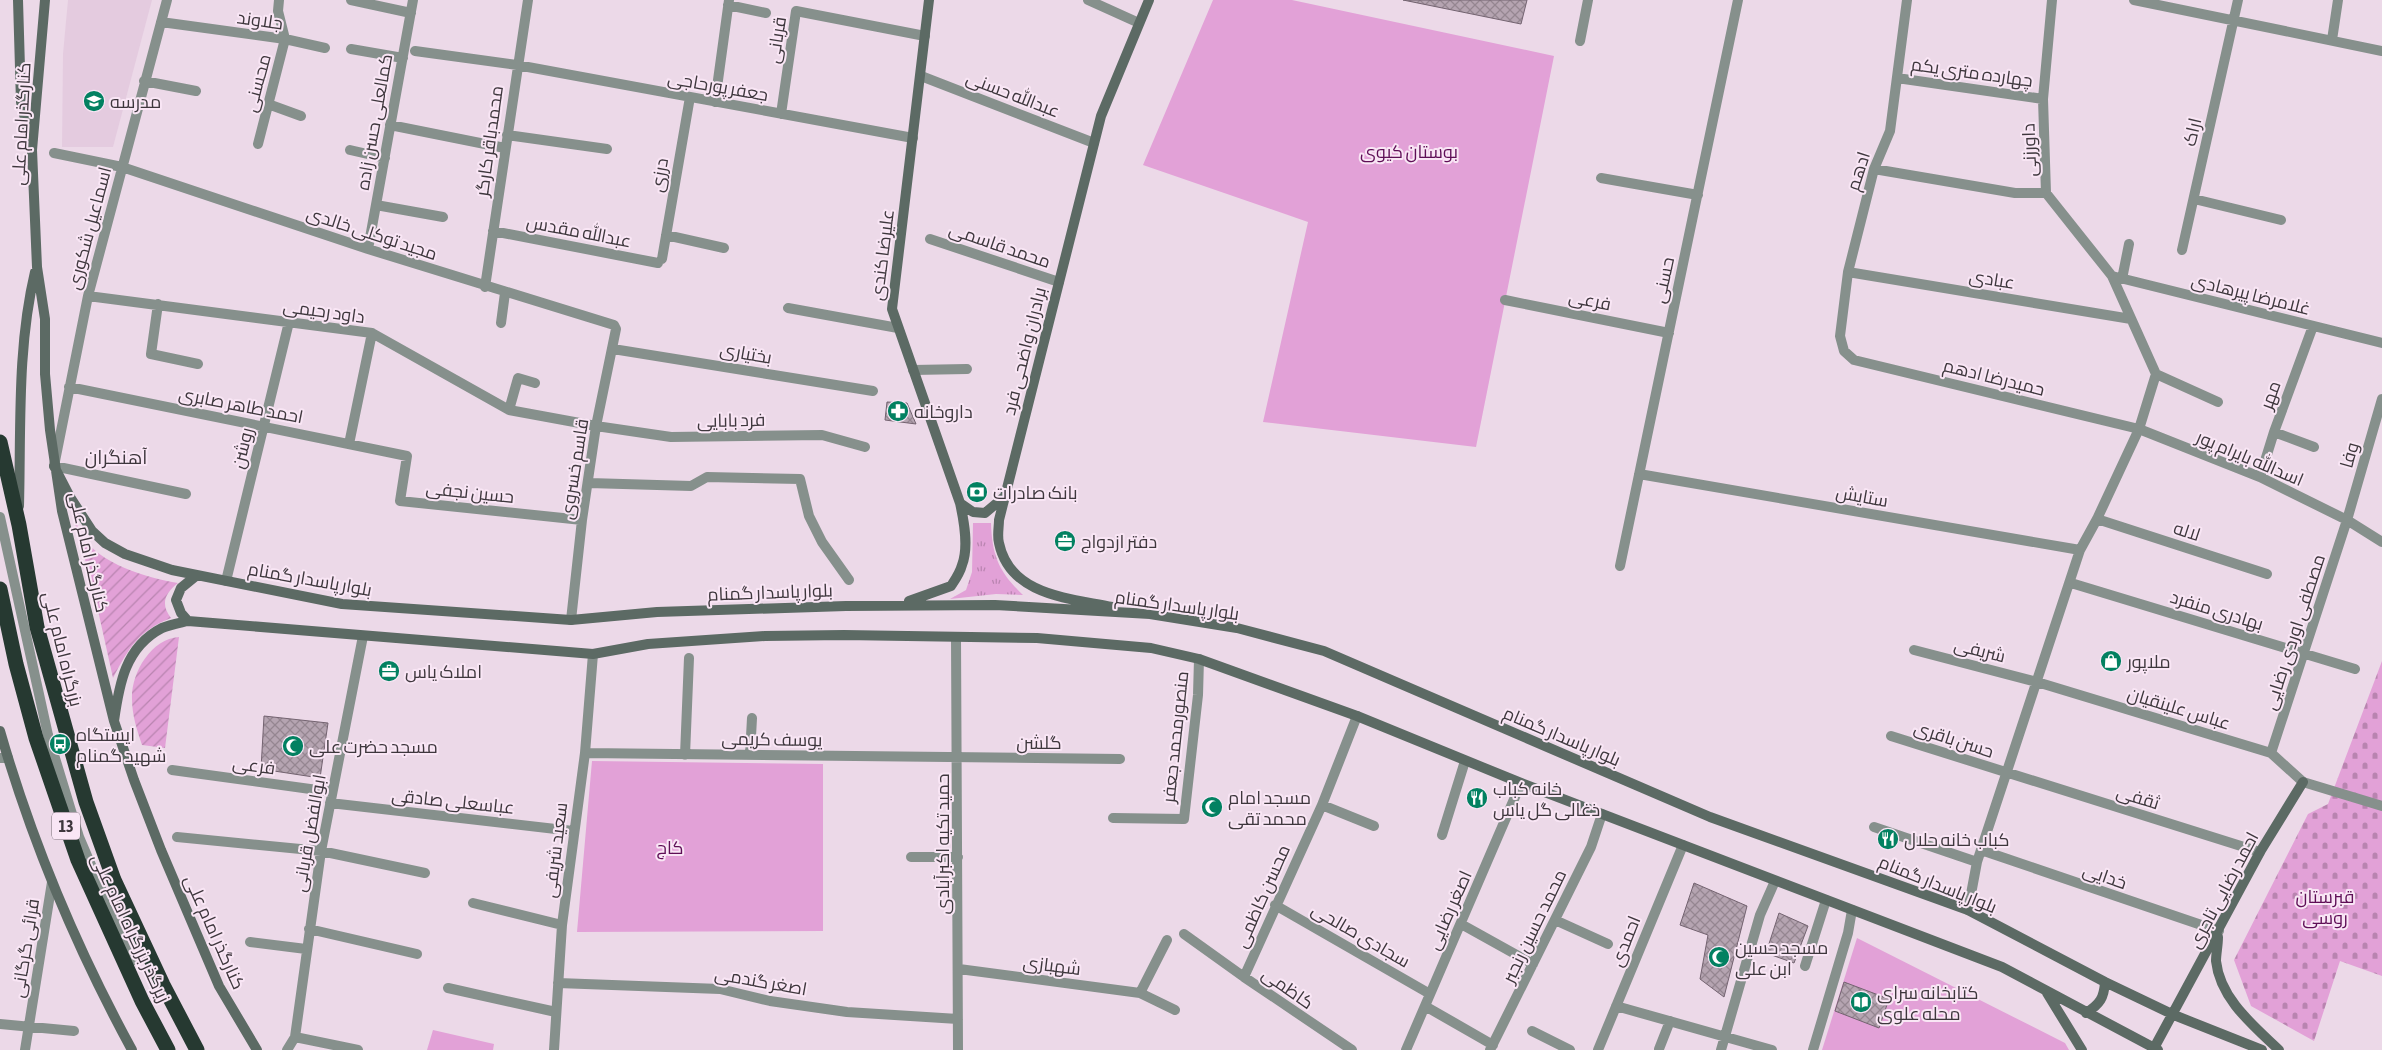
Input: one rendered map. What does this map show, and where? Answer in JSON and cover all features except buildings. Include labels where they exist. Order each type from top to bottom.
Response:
[{"type":"highway","name":"بزرگراه امام علی","points":[[0,442],[19,524],[37,627],[86,802],[114,880],[196,1050]]},
{"type":"highway","name":"زیرگذر بزرگراه امام علی","points":[[0,589],[16,664],[36,738],[78,860],[142,1001],[168,1050]]},
{"type":"main road","points":[[18,0],[21,102],[32,150]]},
{"type":"main road","name":"کنارگذر امام علی","points":[[45,0],[32,150],[37,267],[45,319],[45,374],[54,466],[64,520],[114,721],[161,850],[219,986],[257,1050]]},
{"type":"main road","name":"علیرضا کندی","points":[[890,606],[921,598],[951,586],[963,564],[964,521],[960,503],[892,309],[929,0]]},
{"type":"main road","name":"برادران واضحی فرد","points":[[1149,0],[1101,116],[1004,497],[999,520],[999,543],[1007,564],[1023,582],[1043,593],[1150,614]]},
{"type":"main road","points":[[19,524],[21,405],[27,313],[37,267]]},
{"type":"main road","name":"بلوار پاسدار گمنام","points":[[54,466],[83,518],[104,543],[125,554],[172,570],[352,606],[571,620],[657,612],[995,604],[1150,614],[1237,628],[1324,651],[1710,817],[1968,910],[2105,982],[2174,1015],[2262,1050]]},
{"type":"main road","points":[[960,503],[973,512],[986,513],[1004,497]]},
{"type":"main road","points":[[188,621],[181,613],[176,600],[181,588],[197,575]]},
{"type":"main road","points":[[114,721],[120,680],[130,658],[145,640],[162,628],[188,621],[593,654],[648,644],[764,636],[844,635],[1037,638],[1151,648],[1199,659],[1357,716],[1464,761],[2002,967],[2155,1050]]},
{"type":"main road","points":[[0,731],[4,758],[42,860],[96,980],[132,1050]]},
{"type":"main road","name":"احمد رضایی تاجری","points":[[2155,1050],[2260,852],[2303,782]]},
{"type":"main road","points":[[2219,931],[2216,961],[2226,989],[2242,1014],[2279,1050]]},
{"type":"main road","points":[[2086,1013],[2098,1005],[2104,995],[2105,982]]},
{"type":"main road","points":[[2047,992],[2082,1050]]},
{"type":"street","name":"اسماعیل شکوری","points":[[54,466],[88,296],[167,0]]},
{"type":"street","name":"محسنی","points":[[258,144],[285,39],[278,10],[279,0]]},
{"type":"street","points":[[351,0],[411,13]]},
{"type":"street","name":"کمالعلی حسن زاده","points":[[368,250],[413,0]]},
{"type":"street","name":"محمدباقر کارگر","points":[[485,287],[528,0]]},
{"type":"street","points":[[1088,0],[1139,23]]},
{"type":"street","points":[[1580,42],[1588,0]]},
{"type":"street","name":"حسنی","points":[[1620,566],[1738,0]]},
{"type":"street","name":"ادهم","points":[[1844,351],[1840,336],[1848,272],[1874,170],[1890,131],[1907,0]]},
{"type":"street","name":"داورزنی","points":[[2052,0],[2043,99],[2046,193],[2117,277]]},
{"type":"street","points":[[2134,0],[2382,51]]},
{"type":"street","name":"اراک","points":[[2182,250],[2238,0]]},
{"type":"street","points":[[2332,40],[2338,0]]},
{"type":"street","points":[[715,102],[729,2],[766,13]]},
{"type":"street","name":"قربانی","points":[[781,114],[796,10],[925,36]]},
{"type":"street","name":"جلاوند","points":[[161,22],[285,39],[325,48]]},
{"type":"street","points":[[351,49],[402,58]]},
{"type":"street","name":"جعفر پورحاجی","points":[[415,51],[517,65],[913,138]]},
{"type":"street","name":"عبدالله حسنی","points":[[921,76],[1094,143]]},
{"type":"street","name":"چهارده متری یکم","points":[[1897,78],[2043,99]]},
{"type":"street","points":[[144,81],[196,91]]},
{"type":"street","name":"درزی","points":[[660,261],[690,97]]},
{"type":"street","points":[[268,104],[300,116]]},
{"type":"street","points":[[390,125],[505,148]]},
{"type":"street","points":[[507,135],[607,149]]},
{"type":"street","points":[[350,150],[385,158]]},
{"type":"street","name":"مجید توکلی خالدی","points":[[54,153],[122,166],[368,250],[614,325]]},
{"type":"street","points":[[1874,170],[2016,194],[2046,193]]},
{"type":"street","points":[[1602,178],[1698,196]]},
{"type":"street","points":[[2194,199],[2281,220]]},
{"type":"street","points":[[376,205],[443,217]]},
{"type":"street","name":"عبدالله مقدس","points":[[493,231],[660,261]]},
{"type":"street","points":[[666,235],[724,248]]},
{"type":"street","name":"محمد قاسمی","points":[[930,239],[1058,282]]},
{"type":"street","points":[[2128,244],[2117,277],[2131,319],[2156,374],[2218,402]]},
{"type":"street","name":"عبادی","points":[[1848,272],[2131,319]]},
{"type":"street","name":"غلامرضا پیرهادی","points":[[2117,277],[2382,343]]},
{"type":"street","points":[[500,323],[505,293]]},
{"type":"street","name":"داود رحیمی","points":[[88,296],[372,333],[509,410],[596,426]]},
{"type":"street","name":"فرعی","points":[[1504,300],[1669,333]]},
{"type":"street","points":[[158,304],[151,354],[198,364]]},
{"type":"street","points":[[788,308],[898,328]]},
{"type":"street","name":"روشن","points":[[226,581],[289,322]]},
{"type":"street","name":"قاسم خسروی","points":[[571,620],[582,520],[596,426],[616,329],[614,325]]},
{"type":"street","name":"مهر","points":[[2260,476],[2313,326]]},
{"type":"street","points":[[349,444],[372,333]]},
{"type":"street","name":"بختیاری","points":[[612,349],[873,391]]},
{"type":"street","name":"حمیدرضا ادهم","points":[[1844,351],[1854,360],[2139,429]]},
{"type":"street","points":[[913,370],[968,369]]},
{"type":"street","points":[[1968,910],[1976,862],[2071,583],[2080,550],[2097,519],[2139,429],[2156,374]]},
{"type":"street","points":[[509,410],[518,378],[536,383]]},
{"type":"street","name":"احمد طاهر صابری","points":[[69,387],[407,456]]},
{"type":"street","name":"وفا","points":[[2347,520],[2382,399]]},
{"type":"street","name":"فرد بابایی","points":[[596,426],[671,437],[822,435],[866,446]]},
{"type":"street","name":"اسدالله بایرام پور","points":[[2139,429],[2260,476],[2347,520],[2382,542]]},
{"type":"street","points":[[2274,432],[2314,446]]},
{"type":"street","name":"حسین نجفی","points":[[407,456],[400,501],[582,520]]},
{"type":"street","points":[[54,466],[186,494]]},
{"type":"street","name":"ستایش","points":[[1639,474],[2080,550]]},
{"type":"street","points":[[589,483],[691,486],[707,477],[800,479],[814,524],[822,542],[849,580]]},
{"type":"street","points":[[0,517],[48,736],[79,836],[147,997],[174,1050]]},
{"type":"street","name":"لاله","points":[[2097,519],[2267,574]]},
{"type":"street","name":"مصطفی اوردی رضایی","points":[[2271,753],[2347,520]]},
{"type":"street","name":"بهادری منفرد","points":[[2071,583],[2355,669]]},
{"type":"street","name":"ابوالفضل قربانی","points":[[295,1037],[321,851],[363,636]]},
{"type":"street","name":"حمید تکیه اکبرآبادی","points":[[956,638],[958,1050]]},
{"type":"street","name":"شریفی","points":[[1914,650],[2038,682]]},
{"type":"street","name":"سعید شریفی","points":[[554,1050],[562,925],[573,831],[585,753],[593,654]]},
{"type":"street","points":[[685,755],[689,658]]},
{"type":"street","name":"منصورمحمد جعفر","points":[[1113,818],[1184,819],[1198,695],[1199,659]]},
{"type":"street","name":"عباس علینقیان","points":[[2038,682],[2271,753],[2303,782]]},
{"type":"street","name":"محسن کاظمی","points":[[1244,977],[1322,805],[1357,716]]},
{"type":"street","points":[[750,755],[752,718]]},
{"type":"street","name":"حسن باقری","points":[[1891,736],[2007,773]]},
{"type":"street","name":"یوسف کریمی","points":[[585,753],[958,758]]},
{"type":"street","name":"گلشن","points":[[958,758],[1120,759]]},
{"type":"street","points":[[1442,835],[1464,761]]},
{"type":"street","name":"فرعی","points":[[172,770],[332,792]]},
{"type":"street","name":"ثقفی","points":[[2007,773],[2260,852]]},
{"type":"street","points":[[2303,782],[2382,806]]},
{"type":"street","name":"اصغر رضایی","points":[[1406,1050],[1521,783]]},
{"type":"street","name":"عباسعلی صادقی","points":[[330,803],[573,831]]},
{"type":"street","points":[[1322,805],[1374,826]]},
{"type":"street","name":"محمد حسین رنجبر","points":[[1491,1047],[1591,847],[1602,814]]},
{"type":"street","points":[[1874,827],[1976,862]]},
{"type":"street","points":[[177,836],[321,851],[425,873]]},
{"type":"street","name":"احمدی","points":[[1598,1050],[1682,845]]},
{"type":"street","name":"خدایی","points":[[1981,850],[2219,931]]},
{"type":"street","points":[[911,857],[958,857]]},
{"type":"street","points":[[1721,1050],[1760,916],[1775,881]]},
{"type":"street","name":"قرائی گرگانی","points":[[25,1050],[52,882]]},
{"type":"street","points":[[1805,966],[1826,900]]},
{"type":"street","points":[[473,903],[562,925]]},
{"type":"street","name":"سجادی صالحی","points":[[1276,905],[1430,994]]},
{"type":"street","points":[[1813,1050],[1848,933],[1852,910]]},
{"type":"street","points":[[1555,920],[1608,944]]},
{"type":"street","points":[[1461,924],[1533,964]]},
{"type":"street","points":[[309,929],[417,954]]},
{"type":"street","name":"کاظمی","points":[[1184,934],[1352,1050]]},
{"type":"street","points":[[1140,993],[1167,940]]},
{"type":"street","points":[[250,942],[306,949]]},
{"type":"street","name":"شهبازی","points":[[959,969],[1140,993],[1175,1010]]},
{"type":"street","name":"اصغر گندمی","points":[[558,983],[720,988],[770,1001],[847,1012],[958,1019]]},
{"type":"street","points":[[448,988],[556,1012]]},
{"type":"street","points":[[1425,1006],[1491,1047]]},
{"type":"street","points":[[1616,1006],[1772,1050]]},
{"type":"street","points":[[1659,1049],[1670,1022]]},
{"type":"street","points":[[0,1024],[74,1031]]},
{"type":"street","points":[[1532,1031],[1570,1050]]},
{"type":"street","points":[[287,1050],[295,1037],[358,1050]]},
{"type":"shaded area","name":"مدرسه","points":[[68,0],[152,0],[113,147],[62,147],[63,54]]},
{"type":"green space","name":"بوستان کیوی","points":[[1213,0],[1292,0],[1554,56],[1476,447],[1263,422],[1308,222],[1143,165]]},
{"type":"green space","points":[[69,503],[82,535],[89,545],[100,554],[111,562],[125,568],[178,583],[167,595],[165,603],[171,618],[142,635],[130,649],[113,678],[93,588]]},
{"type":"green space","points":[[973,523],[991,523],[993,545],[998,563],[1008,579],[1023,595],[996,594],[950,599],[966,590],[972,572]]},
{"type":"green space","points":[[179,637],[165,748],[142,745],[132,705],[135,679],[139,668],[152,651],[169,639]]},
{"type":"green space","name":"قبرستان روسی","points":[[2382,661],[2382,976],[2340,961],[2314,1041],[2251,1006],[2234,960],[2308,814],[2328,804]]},
{"type":"green space","name":"کاج","points":[[592,761],[823,764],[823,931],[577,932]]},
{"type":"green space","points":[[1857,938],[2065,1043],[2069,1050],[1822,1050]]},
{"type":"green space","points":[[433,1030],[494,1044],[493,1050],[427,1050]]},
{"type":"place","name":"مدرسه","points":[[94,101]]},
{"type":"place","name":"داروخانه","points":[[898,411]]},
{"type":"place","name":"بانک صادرات","points":[[977,492]]},
{"type":"place","name":"دفتر ازدواج","points":[[1065,541]]},
{"type":"place","name":"ملاپور","points":[[2111,661]]},
{"type":"place","name":"املاک یاس","points":[[389,671]]},
{"type":"place","name":"ایستگاه شهید گمنام","points":[[60,744]]},
{"type":"place","name":"مسجد حضرت علی","points":[[293,746]]},
{"type":"place","name":"خانه کباب ذغالی گل یاس","points":[[1477,798]]},
{"type":"place","name":"مسجد امام محمد تقی","points":[[1212,807]]},
{"type":"place","name":"کباب خانه حلال","points":[[1888,839]]},
{"type":"place","name":"مسجد حسین ابن علی","points":[[1719,957]]},
{"type":"place","name":"کتابخانه سرای محله علوی","points":[[1861,1002]]},
{"type":"district","name":"آهنگران","points":[[116,457]]}]
